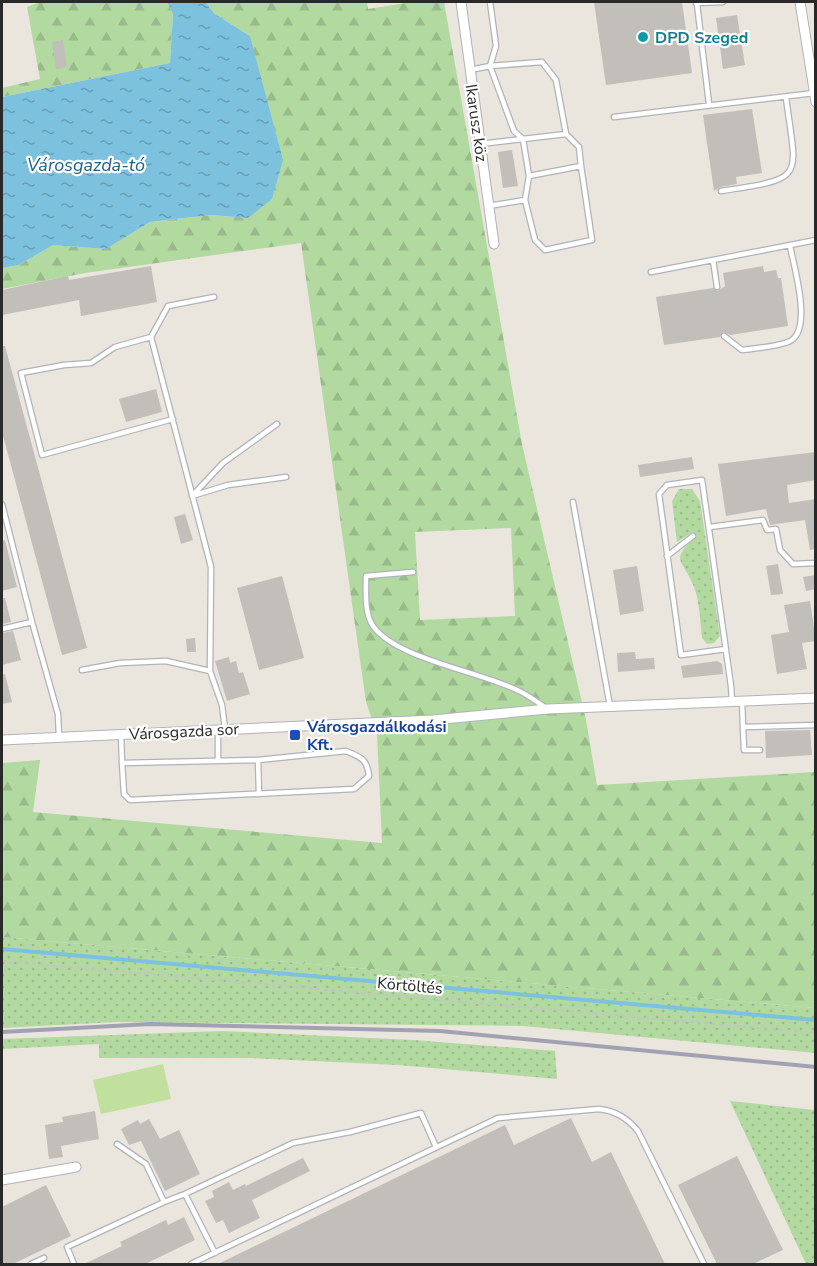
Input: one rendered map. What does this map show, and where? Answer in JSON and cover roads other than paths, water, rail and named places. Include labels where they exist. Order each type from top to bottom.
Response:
[{"type":"street","name":"Ikarusz köz","points":[[461,2],[494,244]]},
{"type":"street","points":[[800,2],[815,98]]},
{"type":"street","name":"Városgazda sor","points":[[2,740],[433,720],[548,709],[816,698]]},
{"type":"street","points":[[2,1180],[76,1167]]},
{"type":"lane","points":[[470,70],[490,66],[543,62],[556,80],[567,134],[579,147],[592,240],[545,250],[535,240],[525,200],[529,176],[523,139],[514,131],[490,66],[496,46],[490,2]]},
{"type":"lane","points":[[709,104],[696,3],[723,2]]},
{"type":"lane","points":[[721,191],[773,183],[783,180],[792,171],[794,159],[786,98]]},
{"type":"lane","points":[[614,117],[709,104],[815,98]]},
{"type":"lane","points":[[480,144],[567,134]]},
{"type":"lane","points":[[529,176],[581,166]]},
{"type":"lane","points":[[488,207],[525,200]]},
{"type":"lane","points":[[651,272],[816,240]]},
{"type":"lane","points":[[724,336],[742,350],[790,342],[798,335],[803,322],[790,246]]},
{"type":"lane","points":[[713,260],[717,287]]},
{"type":"lane","points":[[214,297],[168,306],[151,337],[211,567],[210,671],[220,701],[221,729],[218,761]]},
{"type":"lane","points":[[151,337],[115,347],[91,363],[64,365],[21,373],[31,414],[42,455],[172,419]]},
{"type":"lane","points":[[192,496],[223,463],[277,424]]},
{"type":"lane","points":[[192,496],[228,485],[286,477]]},
{"type":"lane","points":[[726,649],[681,655],[659,494],[667,485],[702,480],[726,649],[743,727],[744,750],[760,750]]},
{"type":"lane","points":[[573,502],[610,706]]},
{"type":"lane","points":[[2,504],[58,714],[59,737]]},
{"type":"lane","points":[[710,527],[763,520],[767,530],[776,530],[780,550],[793,564],[816,563]]},
{"type":"lane","points":[[668,556],[693,536]]},
{"type":"lane","points":[[413,572],[366,576],[368,613],[372,625],[410,651],[518,690],[548,709]]},
{"type":"lane","points":[[2,629],[32,622]]},
{"type":"lane","points":[[82,670],[120,663],[166,661],[210,671]]},
{"type":"lane","points":[[743,727],[816,725]]},
{"type":"lane","points":[[121,735],[122,762],[124,794],[130,800],[354,789],[369,776],[364,758],[346,751],[258,760],[122,762]]},
{"type":"lane","points":[[258,760],[259,794]]},
{"type":"lane","points":[[191,1264],[498,1118],[599,1108],[611,1110],[630,1122],[638,1131],[704,1264]]},
{"type":"lane","points":[[74,1264],[67,1247],[292,1143],[351,1132],[421,1113],[436,1147]]},
{"type":"lane","points":[[117,1144],[146,1164],[164,1202]]},
{"type":"lane","points":[[185,1194],[215,1253]]},
{"type":"lane","points":[[32,1264],[44,1258]]},
{"type":"water","name":"Városgazda-tó","points":[[167,2],[205,2],[215,14],[250,36],[283,160],[272,199],[248,218],[211,215],[150,222],[106,249],[53,245],[19,265],[2,268],[2,97],[170,63],[173,14]]},
{"type":"waterway","points":[[2,949],[816,1020]]},
{"type":"railway","points":[[2,1032],[150,1024],[440,1031],[816,1067]]},
{"type":"place","name":"DPD Szeged","points":[[643,37]]},
{"type":"place","name":"Városgazdálkodási Kft.","points":[[295,735]]}]
